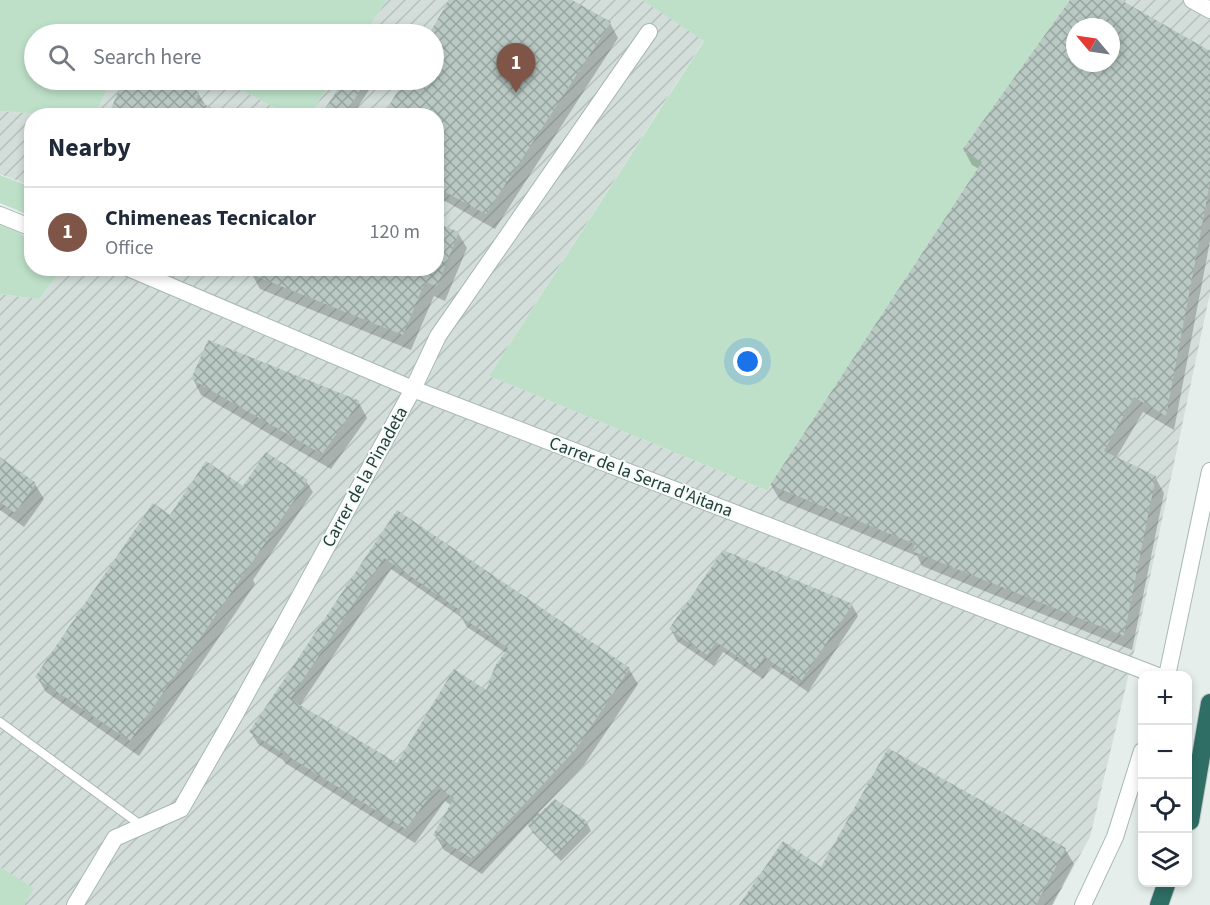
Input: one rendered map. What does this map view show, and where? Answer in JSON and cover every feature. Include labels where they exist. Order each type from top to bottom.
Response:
[{"type":"highway","points":[[1192,808],[1210,704]]},
{"type":"highway","points":[[1192,816],[1210,764]]},
{"type":"highway","points":[[1159,905],[1165,887]]},
{"type":"street","points":[[1192,0],[1210,10]]},
{"type":"street","name":"Carrer de la Pinadeta","points":[[75,905],[115,838],[180,809],[236,713],[413,389],[438,336],[650,32]]},
{"type":"street","points":[[0,215],[24,225]]},
{"type":"street","name":"Carrer de la Serra d'Aitana","points":[[147,276],[413,389],[1148,671]]},
{"type":"street","points":[[1168,671],[1210,471]]},
{"type":"street","points":[[1083,905],[1115,837],[1138,767]]},
{"type":"lane","points":[[0,722],[142,826]]},
{"type":"shaded area","points":[[387,0],[642,0],[704,40],[489,376],[768,491],[981,162],[962,150],[1070,0],[1210,0],[1210,293],[1135,648],[1090,837],[1053,905],[24,905],[33,888],[0,867],[0,294],[39,299],[57,276],[444,276],[444,108],[314,108],[326,90],[444,90],[444,24],[371,24]]},
{"type":"shaded area","points":[[107,90],[242,90],[275,108],[99,108]]},
{"type":"shaded area","points":[[0,111],[24,113],[24,183],[0,174]]},
{"type":"green space","points":[[0,0],[387,0],[371,24],[24,24],[24,90],[107,90],[99,108],[24,108],[24,113],[0,111]]},
{"type":"green space","points":[[642,0],[1070,0],[962,150],[982,162],[768,491],[489,376],[704,41]]},
{"type":"green space","points":[[242,90],[326,90],[314,108],[275,108]]},
{"type":"green space","points":[[0,175],[24,184],[24,213],[0,203]]},
{"type":"green space","points":[[0,225],[24,236],[24,276],[57,276],[39,299],[0,294]]},
{"type":"green space","points":[[0,867],[34,888],[24,905],[0,905]]},
{"type":"building","points":[[449,0],[572,0],[611,22],[486,214],[444,191],[444,108],[388,108],[398,90],[444,90],[444,24],[435,24]]},
{"type":"building","points":[[1070,0],[1121,0],[1210,51],[1210,183],[1166,416],[1134,397],[1104,451],[1156,476],[1124,636],[912,551],[915,544],[770,485],[982,162],[962,150]]},
{"type":"building","points":[[119,90],[194,90],[199,92],[196,101],[213,108],[111,108]]},
{"type":"building","points":[[337,90],[360,90],[349,108],[325,108]]},
{"type":"building","points":[[444,226],[459,232],[444,269]]},
{"type":"building","points":[[255,276],[441,276],[437,286],[425,282],[403,335]]},
{"type":"building","points":[[208,340],[360,401],[322,454],[191,379]]},
{"type":"building","points":[[266,452],[308,480],[130,741],[35,677],[153,503],[170,515],[206,461],[243,486]]},
{"type":"building","points":[[0,457],[36,483],[15,513],[0,502]]},
{"type":"building","points":[[397,510],[630,668],[576,749],[473,859],[433,835],[454,798],[436,787],[406,829],[249,732]],"holes":[[[384,558],[461,611],[458,615],[508,648],[495,666],[486,690],[454,669],[397,763],[290,699]]]},
{"type":"building","points":[[723,550],[853,604],[801,681],[764,657],[756,669],[716,642],[707,655],[669,629]]},
{"type":"building","points":[[888,748],[1066,848],[1036,905],[739,905],[783,841],[821,867]]},
{"type":"building","points":[[555,799],[588,822],[556,854],[527,825]]},
{"type":"place","name":"Chimeneas Tecnicalor","points":[[516,93]]}]
